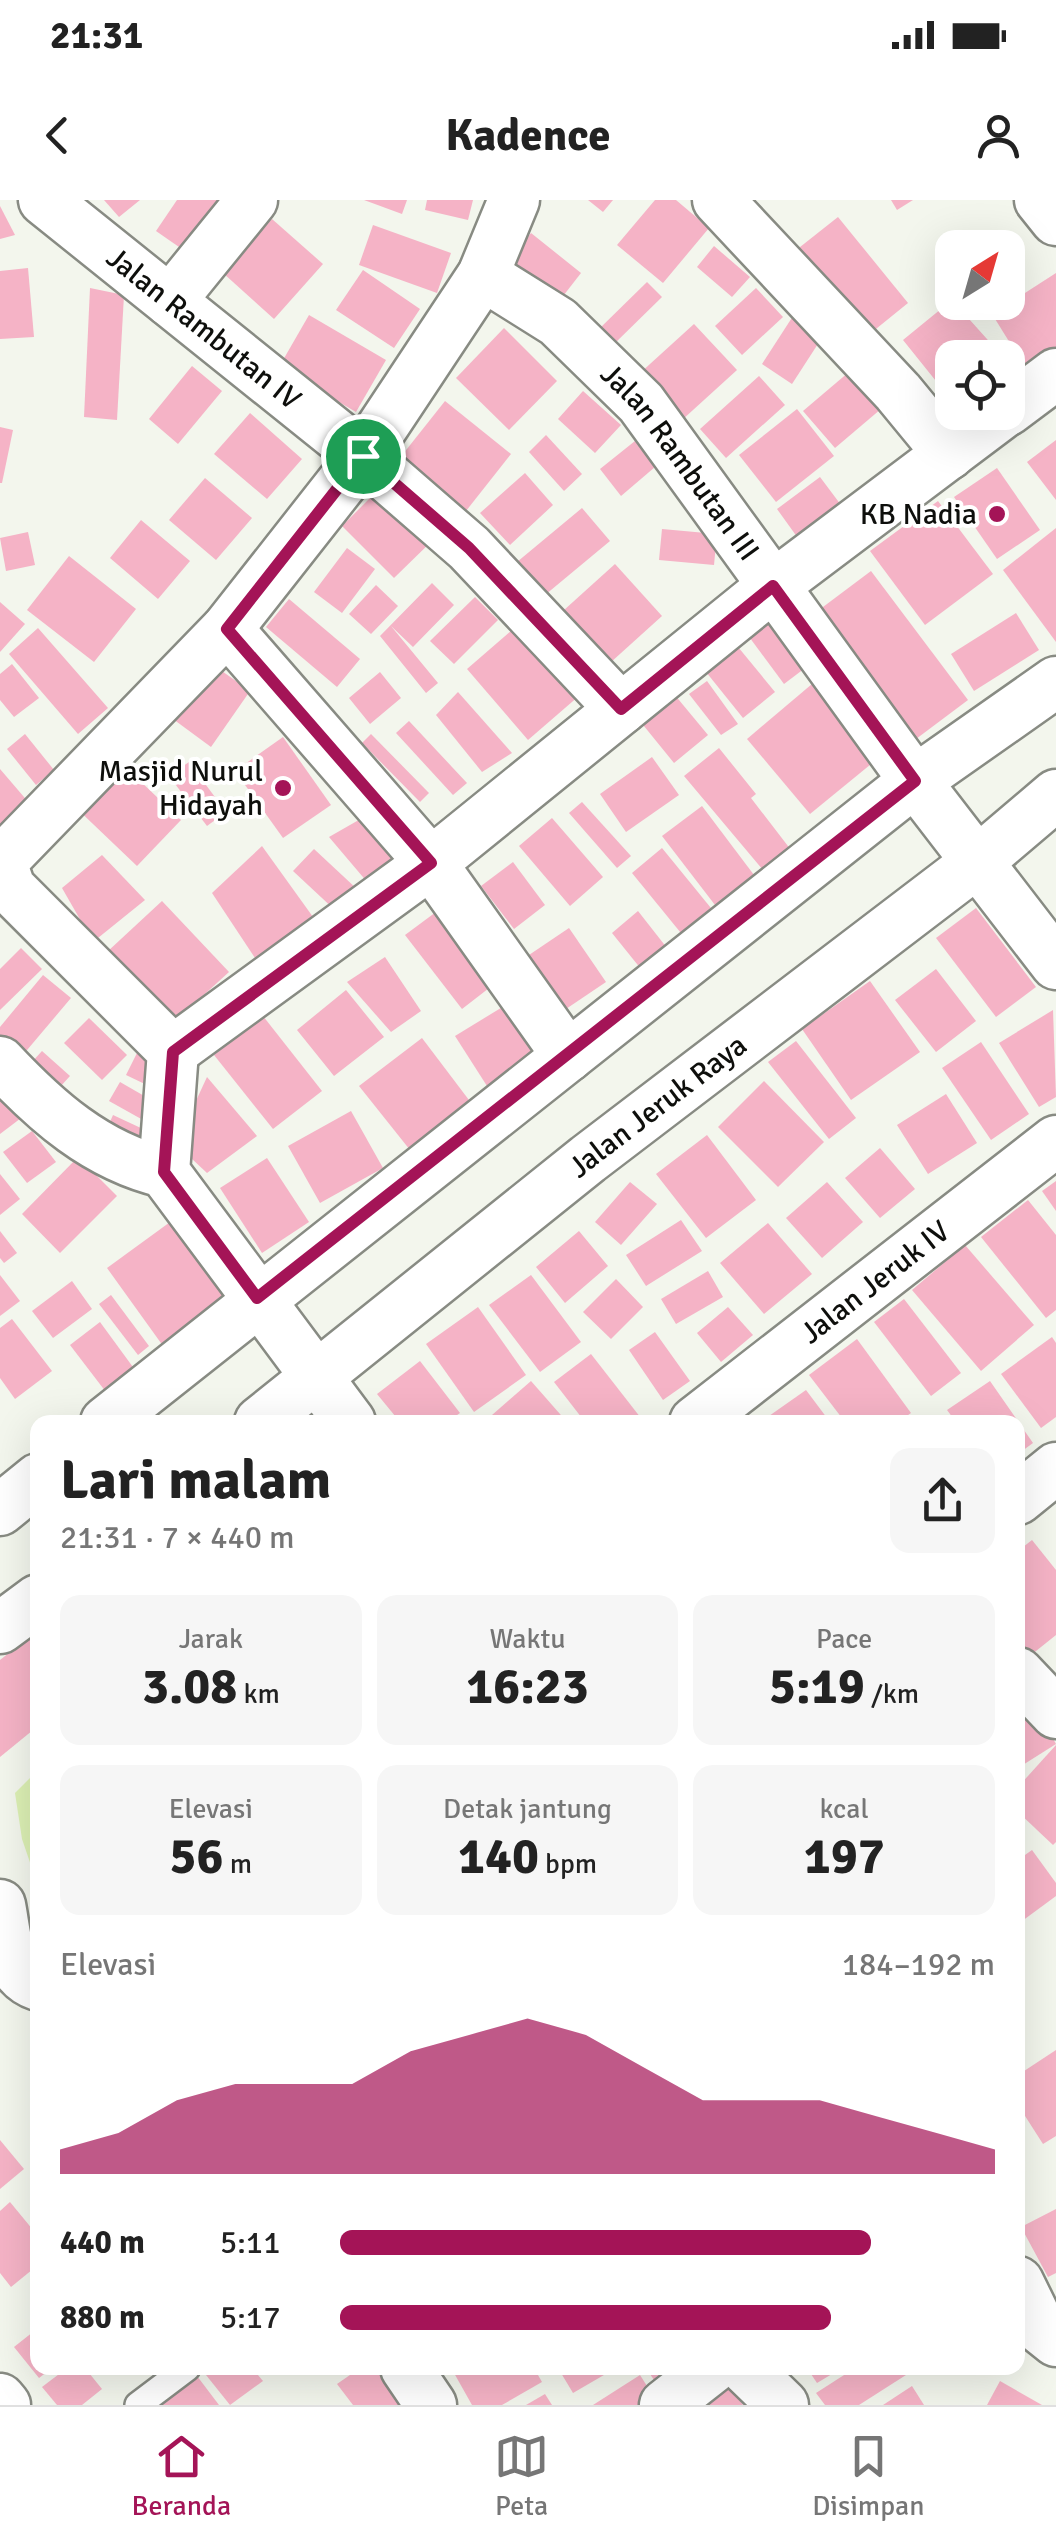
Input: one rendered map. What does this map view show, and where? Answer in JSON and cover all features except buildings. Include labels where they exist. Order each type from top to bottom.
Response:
[{"type":"street","name":"Jalan Rambutan IV","points":[[44,200],[363,456],[469,548],[621,709]]},
{"type":"street","points":[[170,300],[252,200]]},
{"type":"street","points":[[164,1172],[173,1052],[10,888],[0,872],[4,855],[227,629],[363,456],[484,275],[514,200]]},
{"type":"street","points":[[718,200],[898,392],[949,454]]},
{"type":"street","points":[[1040,200],[1056,220]]},
{"type":"street","name":"Jalan Rambutan III","points":[[484,275],[558,322],[642,404],[915,781],[1056,964]]},
{"type":"street","points":[[1025,397],[1056,374]]},
{"type":"street","points":[[173,1052],[431,863],[773,586],[981,430]]},
{"type":"street","points":[[227,629],[431,863],[568,1056]]},
{"type":"street","points":[[115,1415],[257,1298],[915,781],[1056,682]]},
{"type":"street","name":"Jalan Jeruk Raya","points":[[269,1415],[588,1159],[976,863],[1056,795]]},
{"type":"street","points":[[0,1062],[72,1130],[129,1164],[164,1172],[345,1415]]},
{"type":"street","name":"Jalan Jeruk IV","points":[[703,1415],[1056,1141]]},
{"type":"street","points":[[1025,1493],[1056,1468]]},
{"type":"street","points":[[0,1510],[30,1486]]},
{"type":"street","points":[[0,1628],[30,1606]]},
{"type":"street","points":[[1025,1680],[1056,1713]]},
{"type":"street","points":[[0,1904],[11,1961],[18,1975],[30,1982]]},
{"type":"street","points":[[1025,2296],[1041,2329],[1056,2341]]},
{"type":"street","points":[[411,2375],[430,2405]]},
{"type":"street","points":[[664,2405],[703,2375]]},
{"type":"street","points":[[752,2375],[783,2405]]},
{"type":"street","points":[[0,2399],[5,2405]]},
{"type":"lane","points":[[138,2405],[178,2375]]},
{"type":"green space","points":[[30,1778],[30,1862],[22,1839],[15,1793]]},
{"type":"place","name":"KB Nadia","points":[[997,514]]},
{"type":"place","name":"Masjid Nurul Hidayah","points":[[283,788]]},
{"type":"route","points":[[363,456],[469,548],[621,709],[773,586],[915,781],[257,1298],[164,1172],[173,1052],[431,863],[227,629],[363,456]]}]
